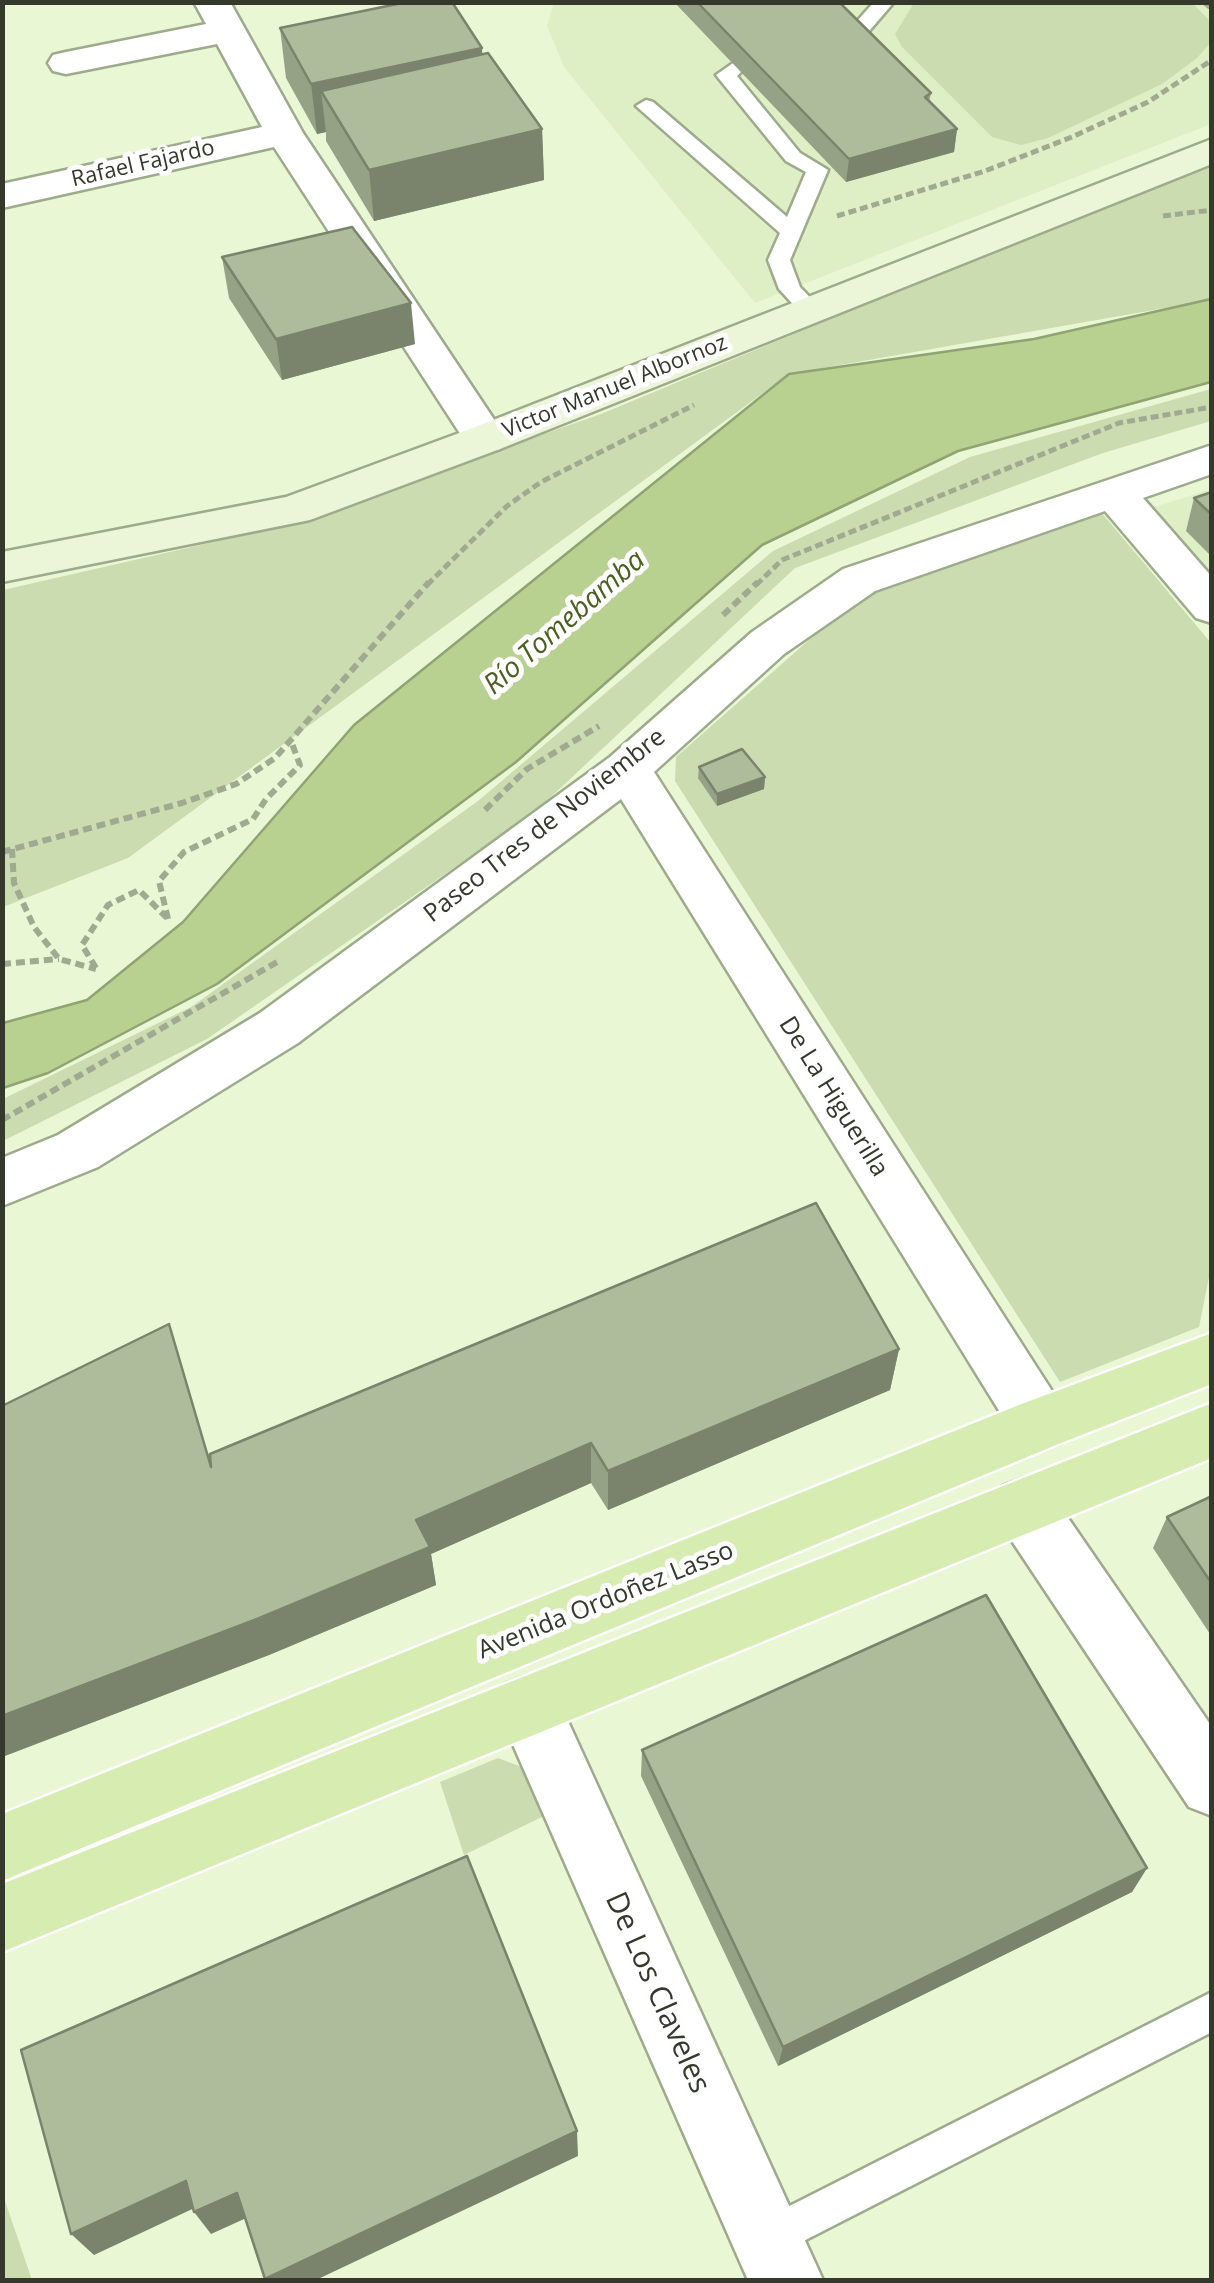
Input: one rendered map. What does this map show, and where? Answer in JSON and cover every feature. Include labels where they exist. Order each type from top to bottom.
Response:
[{"type":"main road","name":"Avenida Ordoñez Lasso","points":[[2,1848],[1040,1424],[1212,1358]]},
{"type":"main road","points":[[2,1918],[1212,1430]]},
{"type":"street","points":[[66,64],[219,17],[284,133],[485,438]]},
{"type":"street","name":"Rafael Fajardo","points":[[2,196],[284,133]]},
{"type":"street","name":"Victor Manuel Albornoz","points":[[2,567],[294,510],[1212,150]]},
{"type":"street","name":"Paseo Tres de Noviembre","points":[[2,1182],[78,1151],[279,1028],[627,769],[768,642],[860,580],[1212,460]]},
{"type":"street","points":[[1114,492],[1212,607]]},
{"type":"street","name":"De La Higuerilla","points":[[627,769],[1040,1424]]},
{"type":"street","points":[[1024,1506],[1212,1784]]},
{"type":"street","name":"De Los Claveles","points":[[528,1706],[777,2259]]},
{"type":"lane","points":[[852,40],[885,2]]},
{"type":"lane","points":[[736,66],[726,75],[793,157],[818,170],[779,260],[790,289],[810,309]]},
{"type":"lane","points":[[646,106],[792,232]]},
{"type":"lane","points":[[777,2259],[1212,2011]]},
{"type":"path","points":[[1204,2],[1212,9]]},
{"type":"path","points":[[792,232],[985,171],[1072,137],[1148,102],[1212,60]]},
{"type":"path","points":[[1152,218],[1212,210]]},
{"type":"path","points":[[2,852],[182,803],[236,784],[275,758],[449,559],[507,506],[541,482],[706,399]]},
{"type":"path","points":[[2,964],[59,959],[96,969],[82,946],[108,905],[140,890],[168,918],[159,881],[184,852],[253,819],[266,799],[300,765],[291,741]]},
{"type":"path","points":[[12,850],[14,883],[34,927],[59,959]]},
{"type":"shaded area","points":[[554,2],[1211,3],[1211,124],[755,303],[564,67],[547,26]]},
{"type":"shaded area","points":[[914,3],[1192,3],[1211,22],[1211,42],[1197,58],[1162,84],[1048,138],[1021,145],[992,137],[902,47],[895,34]]},
{"type":"shaded area","points":[[1211,167],[1211,300],[789,374],[128,858],[3,907],[3,590],[279,527],[601,414],[1064,222]]},
{"type":"shaded area","points":[[1211,389],[1211,421],[1103,453],[795,568],[536,811],[207,1039],[3,1141],[3,1099],[191,1007],[478,801],[773,551],[970,457]]},
{"type":"shaded area","points":[[1211,489],[1211,586],[1146,510]]},
{"type":"shaded area","points":[[1101,512],[1211,643],[1212,1262],[1199,1327],[1060,1382],[675,781],[676,757],[859,596]]},
{"type":"shaded area","points":[[498,1758],[527,1769],[550,1813],[464,1855],[440,1782]]},
{"type":"shaded area","points":[[3,2195],[32,2280],[3,2280]]},
{"type":"water","name":"Río Tomebamba","points":[[1211,299],[1211,382],[958,451],[762,545],[516,762],[217,984],[48,1073],[3,1088],[3,1023],[87,1000],[183,922],[354,725],[789,374],[1034,339]]},
{"type":"building","points":[[407,2],[452,2],[482,48],[311,84],[280,28]]},
{"type":"building","points":[[697,2],[839,2],[931,93],[925,97],[957,129],[849,159]]},
{"type":"building","points":[[488,53],[542,129],[369,170],[321,91]]},
{"type":"building","points":[[352,227],[411,303],[276,339],[222,257]]},
{"type":"building","points":[[1212,492],[1212,515],[1194,498]]},
{"type":"building","points":[[742,749],[765,777],[717,794],[699,767]]},
{"type":"building","points":[[816,1203],[899,1349],[608,1471],[591,1443],[416,1520],[430,1547],[257,1619],[2,1716],[2,1406],[169,1324],[211,1467],[210,1454]]},
{"type":"building","points":[[1212,1496],[1212,1584],[1167,1517]]},
{"type":"building","points":[[986,1595],[1147,1868],[783,2047],[642,1750]]},
{"type":"building","points":[[467,1856],[577,2131],[265,2279],[237,2193],[194,2212],[186,2181],[71,2234],[21,2050]]}]
